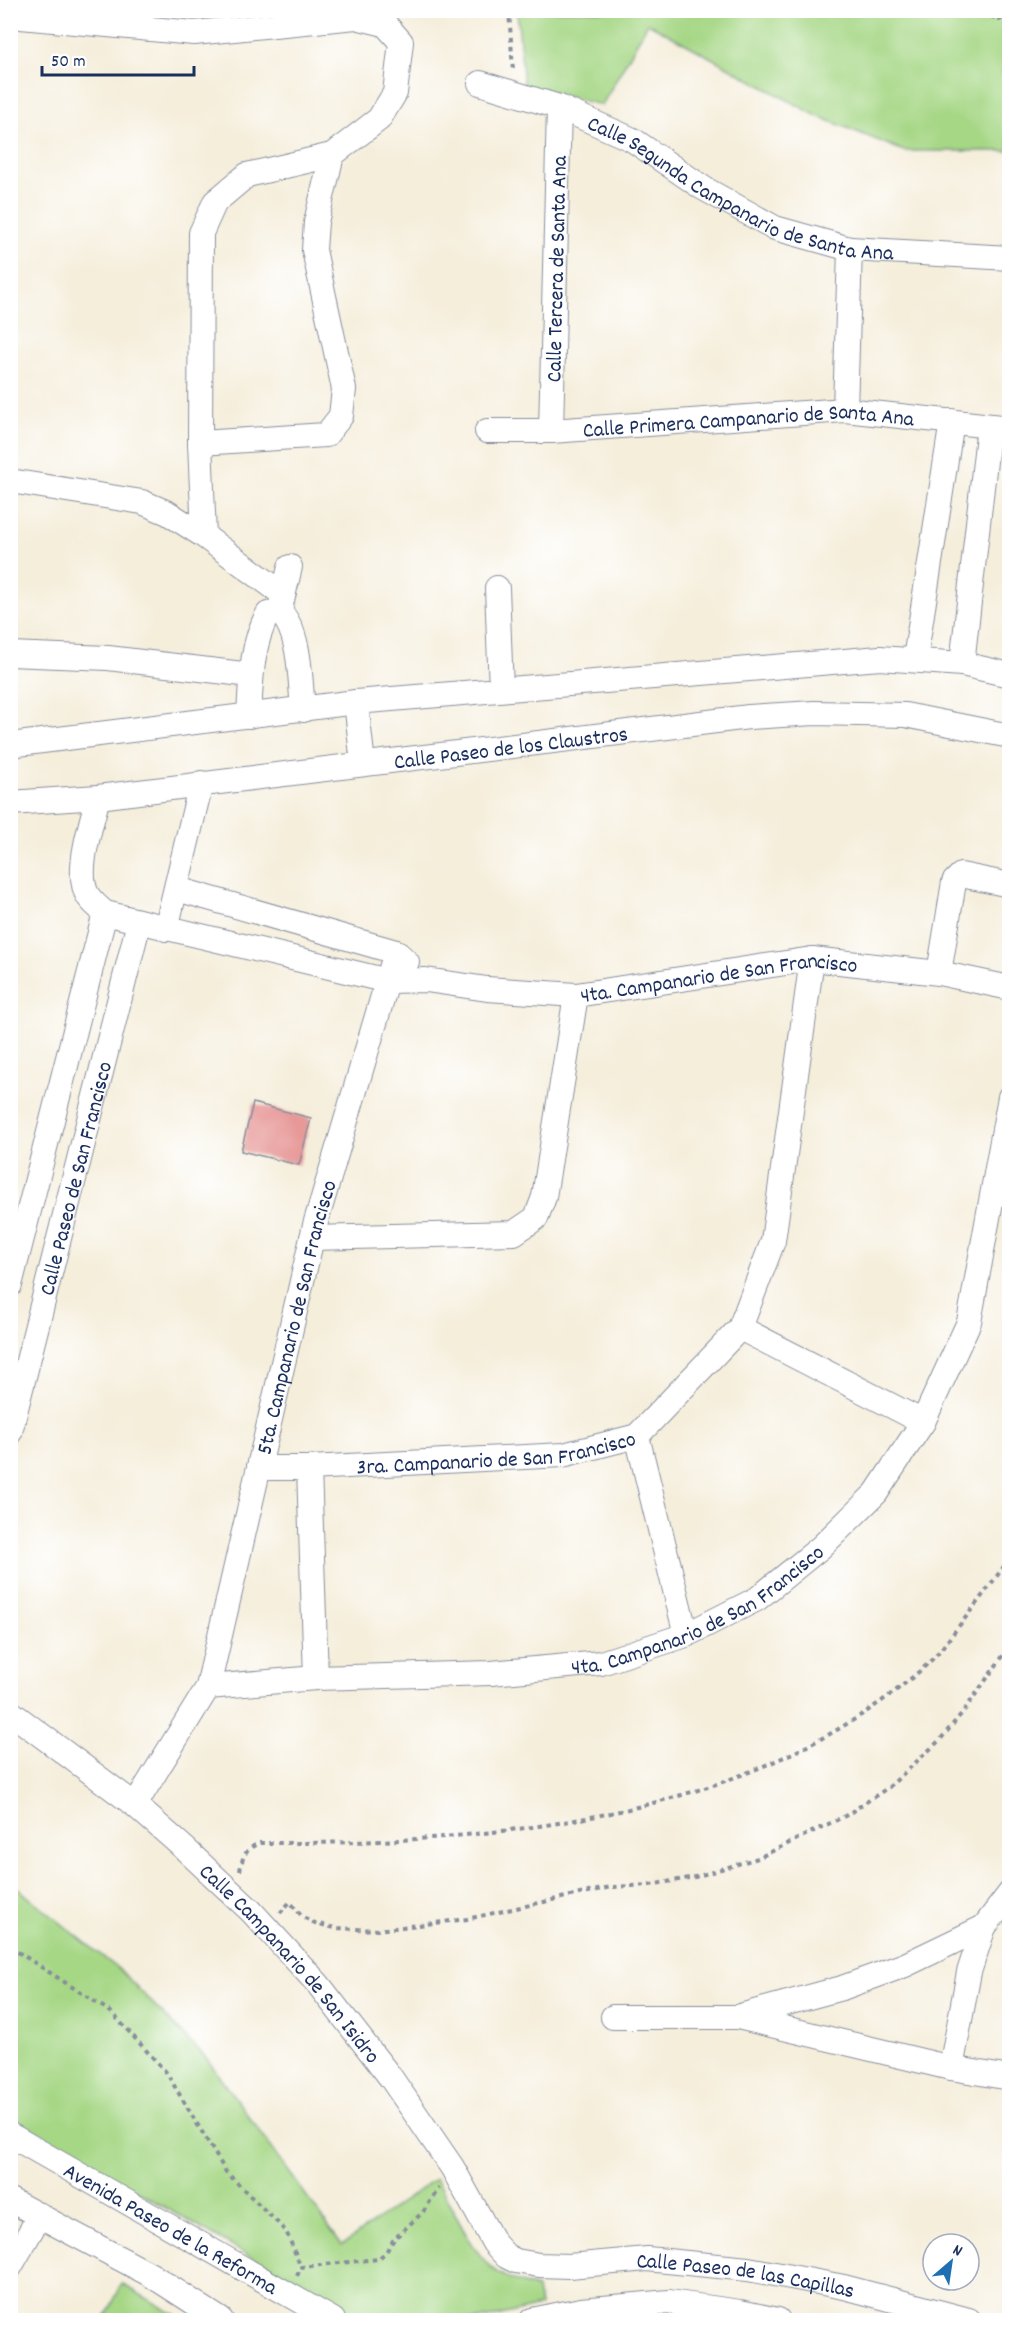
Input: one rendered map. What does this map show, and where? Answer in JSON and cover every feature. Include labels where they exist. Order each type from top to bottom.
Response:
[{"type":"street","points":[[10,16],[194,33],[356,17],[385,24],[401,42],[395,93],[379,119],[332,155],[247,175],[215,202],[201,233],[200,443],[204,536]]},
{"type":"street","name":"Calle Segunda Campanario de Santa Ana","points":[[480,83],[559,107],[633,140],[702,188],[775,228],[850,249],[1010,258]]},
{"type":"street","name":"Calle Tercera de Santa Ana","points":[[551,431],[559,107]]},
{"type":"street","points":[[200,443],[326,435],[341,416],[344,389],[314,250],[316,222],[332,155]]},
{"type":"street","points":[[845,410],[850,249]]},
{"type":"street","name":"Calle Primera Campanario de Santa Ana","points":[[486,431],[551,431],[845,410],[999,427]]},
{"type":"street","points":[[915,659],[952,421]]},
{"type":"street","points":[[962,664],[999,427]]},
{"type":"street","points":[[10,481],[142,502],[168,513],[204,536],[281,602]]},
{"type":"street","points":[[290,567],[281,602],[292,630],[298,660],[303,710]]},
{"type":"street","points":[[497,588],[501,689]]},
{"type":"street","points":[[249,716],[251,675],[260,628],[268,614],[281,602]]},
{"type":"street","points":[[10,654],[108,658],[251,675]]},
{"type":"street","points":[[10,745],[356,702],[880,658],[962,664],[1010,675]]},
{"type":"street","points":[[356,702],[363,764]]},
{"type":"street","name":"Calle Paseo de los Claustros","points":[[10,803],[98,797],[749,717],[814,713],[905,715],[1010,736]]},
{"type":"street","points":[[165,929],[177,889],[201,783]]},
{"type":"street","points":[[98,797],[83,865],[83,875],[88,897],[105,913]]},
{"type":"street","points":[[939,973],[954,882],[961,875],[1010,885]]},
{"type":"street","points":[[177,889],[396,952],[426,980]]},
{"type":"street","name":"4ta. Campanario de San Francisco","points":[[105,913],[388,981],[426,980],[487,989],[576,995],[812,959],[939,973],[1010,988]]},
{"type":"street","name":"Calle Paseo de San Francisco","points":[[10,1285],[105,913]]},
{"type":"street","name":"Calle Paseo de San Francisco","points":[[10,1432],[139,922]]},
{"type":"street","name":"5ta. Campanario de San Francisco","points":[[208,1687],[312,1238],[396,952]]},
{"type":"street","name":"3ra. Campanario de San Francisco","points":[[259,1468],[309,1468],[563,1455],[637,1436],[740,1328],[773,1241],[812,959]]},
{"type":"street","points":[[312,1238],[514,1233],[536,1218],[544,1197],[576,995]]},
{"type":"street","name":"4ta. Campanario de San Francisco","points":[[208,1687],[316,1678],[491,1672],[601,1663],[686,1635],[757,1599],[821,1547],[876,1493],[923,1422],[969,1322],[1010,1097]]},
{"type":"street","points":[[21,1244],[54,1254]]},
{"type":"street","points":[[740,1328],[923,1422]]},
{"type":"street","points":[[637,1436],[686,1635]]},
{"type":"street","points":[[309,1468],[316,1678]]},
{"type":"street","points":[[135,1805],[208,1687]]},
{"type":"street","name":"Calle Campanario de San Isidro","points":[[10,1712],[135,1805],[251,1911],[318,1984],[391,2078],[452,2167],[494,2243],[506,2256],[516,2260]]},
{"type":"street","points":[[951,2068],[969,1972],[984,1927],[1010,1893]]},
{"type":"street","points":[[738,2016],[842,1988],[905,1965],[984,1927]]},
{"type":"street","points":[[613,2017],[738,2016],[951,2068],[1010,2078]]},
{"type":"street","name":"Avenida Paseo de la Reforma","points":[[10,2134],[288,2293],[320,2317]]},
{"type":"street","points":[[10,2200],[150,2275],[221,2320]]},
{"type":"street","points":[[10,2267],[40,2215]]},
{"type":"street","name":"Calle Paseo de las Capillas","points":[[516,2260],[540,2265],[569,2266],[647,2259],[748,2269],[844,2287],[969,2320]]},
{"type":"street","points":[[532,2320],[580,2310],[669,2302],[778,2320]]},
{"type":"path","points":[[509,10],[514,93]]},
{"type":"path","points":[[985,10],[986,14],[999,20],[1010,15]]},
{"type":"path","points":[[243,1877],[240,1870],[243,1857],[250,1846],[260,1843],[348,1843],[445,1836],[558,1823],[619,1812],[717,1784],[782,1759],[823,1739],[874,1707],[923,1668],[1010,1558]]},
{"type":"path","points":[[278,1914],[290,1902],[303,1917],[315,1923],[335,1928],[378,1930],[467,1919],[611,1887],[650,1885],[695,1877],[758,1858],[845,1816],[889,1787],[940,1740],[1010,1646]]},
{"type":"path","points":[[10,1947],[111,2012],[166,2072],[226,2172],[286,2231],[301,2267],[288,2293]]},
{"type":"path","points":[[301,2267],[378,2259],[394,2239],[423,2212],[452,2167]]},
{"type":"green space","points":[[517,11],[1009,11],[1009,58],[1003,71],[1009,91],[1009,151],[904,151],[815,115],[648,23],[602,105],[524,87]]},
{"type":"green space","points":[[11,1883],[122,1972],[207,2059],[342,2245],[436,2178],[470,2240],[486,2262],[503,2276],[537,2289],[540,2306],[480,2320],[369,2320],[352,2316],[11,2118]]},
{"type":"green space","points":[[122,2284],[184,2320],[104,2320]]},
{"type":"building","points":[[253,1103],[311,1118],[299,1165],[241,1151]]}]
